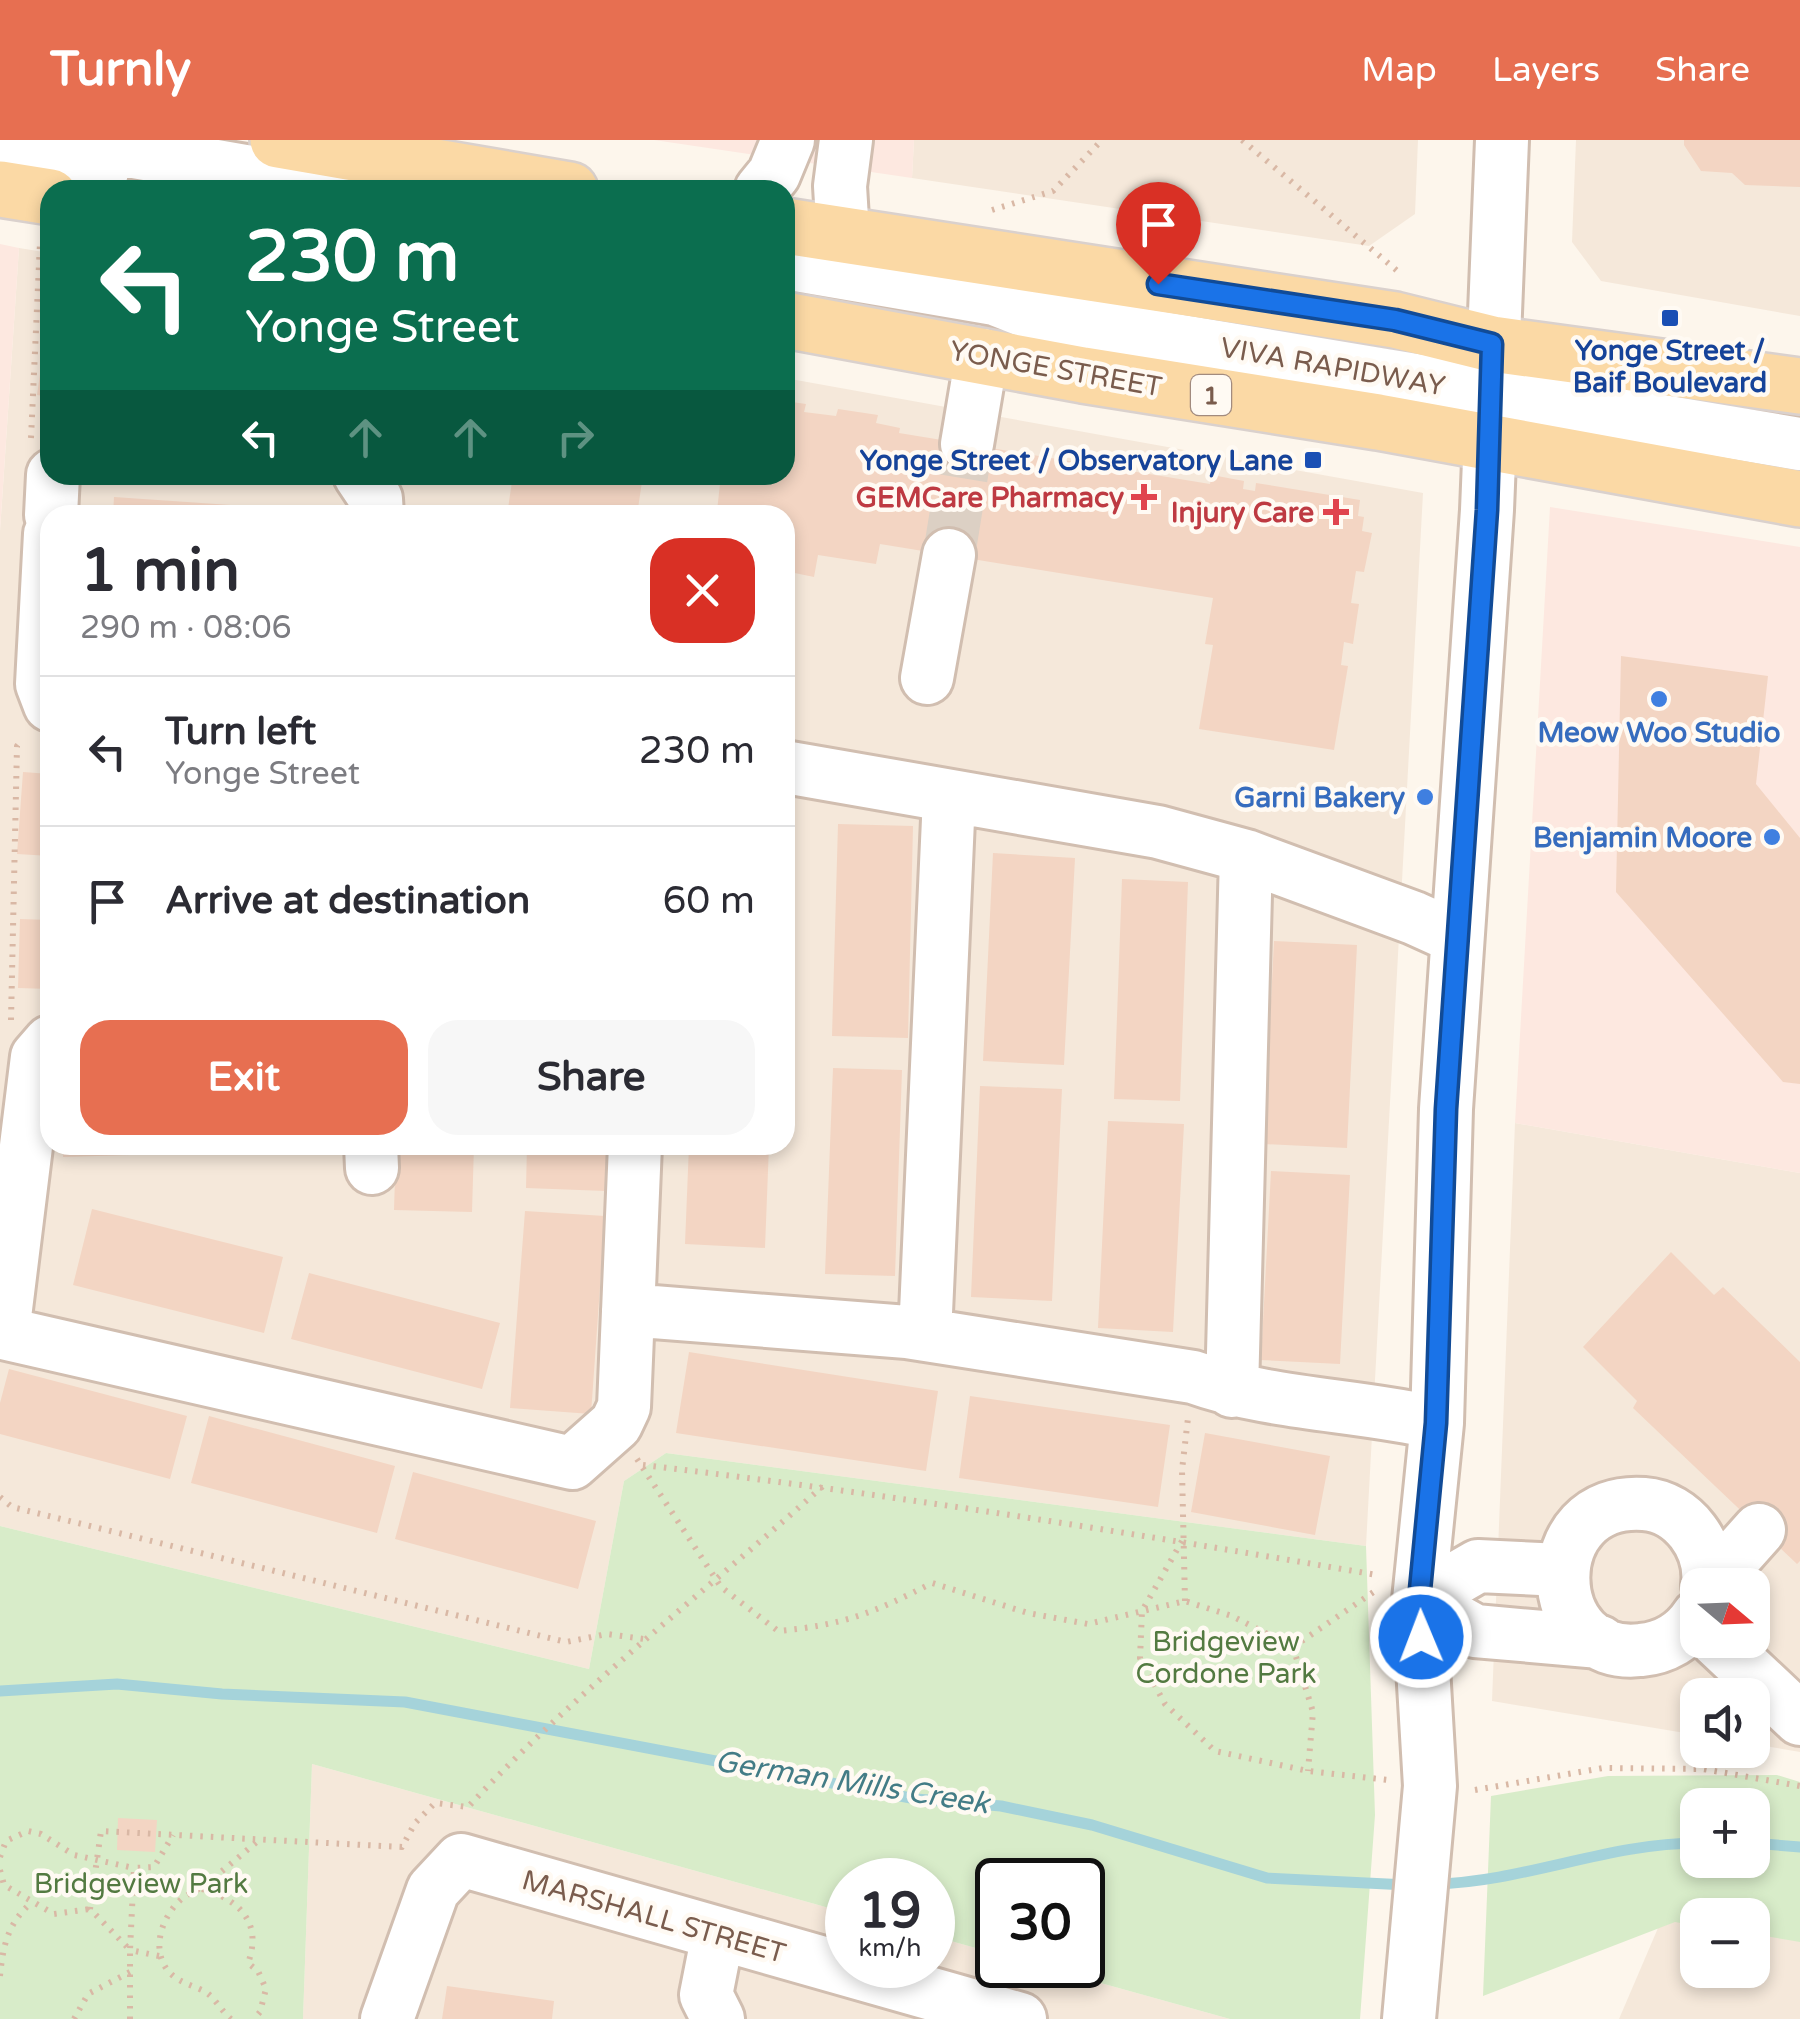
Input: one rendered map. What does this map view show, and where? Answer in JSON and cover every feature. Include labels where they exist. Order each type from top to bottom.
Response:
[{"type":"main road","points":[[278,140],[512,180]]},
{"type":"main road","points":[[0,189],[40,217]]},
{"type":"main road","name":"YONGE STREET","points":[[795,228],[1395,320],[1491,394],[1800,500]]},
{"type":"main road","name":"YONGE STREET","points":[[795,322],[1378,422],[1491,394],[1800,386]]},
{"type":"street","points":[[64,140],[298,180]]},
{"type":"street","points":[[770,180],[788,140]]},
{"type":"street","points":[[843,236],[840,186],[846,140]]},
{"type":"street","points":[[1409,2019],[1430,1786],[1397,1588],[1436,1423],[1446,1109],[1485,549],[1502,140]]},
{"type":"street","points":[[0,155],[149,180]]},
{"type":"street","name":"VIVA RAPIDWAY","points":[[795,265],[995,298],[1043,318],[1800,444]]},
{"type":"street","name":"VIVA RAPIDWAY","points":[[795,290],[992,324],[1043,318]]},
{"type":"street","points":[[968,444],[982,355]]},
{"type":"street","points":[[927,678],[949,555]]},
{"type":"street","points":[[795,770],[1158,832],[1246,856],[1456,937]]},
{"type":"street","points":[[925,1334],[948,796]]},
{"type":"street","points":[[1213,1384],[1246,856]]},
{"type":"street","points":[[40,1054],[32,1090],[3,1333],[572,1463],[628,1444],[624,1407],[635,1155]]},
{"type":"street","points":[[628,1310],[925,1334],[1436,1423]]},
{"type":"street","points":[[1600,1642],[1586,1633],[1572,1615],[1562,1593],[1561,1570],[1568,1546],[1582,1526],[1601,1511],[1625,1504],[1649,1504],[1673,1513],[1692,1529],[1704,1550],[1704,1568]]},
{"type":"street","points":[[1734,1568],[1759,1530]]},
{"type":"street","points":[[1397,1588],[1478,1566],[1561,1570]]},
{"type":"street","points":[[1397,1588],[1475,1630],[1600,1642],[1631,1651],[1655,1648],[1680,1635]]},
{"type":"street","points":[[1745,1658],[1800,1719]]},
{"type":"street","name":"MARSHALL STREET","points":[[387,2019],[434,1890],[461,1860],[1007,2017]]},
{"type":"street","points":[[718,1934],[706,1995],[718,2019]]},
{"type":"path","points":[[992,210],[1054,190],[1102,140]]},
{"type":"path","points":[[1242,140],[1402,275]]},
{"type":"path","points":[[32,1090],[11,1018],[17,746],[39,719]]},
{"type":"path","points":[[1185,1602],[1182,1470],[1213,1384]]},
{"type":"path","points":[[628,1444],[823,1486],[1182,1541],[1397,1588]]},
{"type":"path","points":[[628,1444],[718,1581],[778,1630],[830,1626],[876,1611],[932,1583],[1028,1614],[1088,1624],[1185,1602],[1232,1616],[1294,1647],[1314,1712],[1308,1771]]},
{"type":"path","points":[[90,1909],[102,1831],[402,1847],[415,1822],[435,1803],[468,1807],[599,1678],[718,1581],[823,1486]]},
{"type":"path","points":[[0,1497],[12,1508],[566,1642],[608,1634],[645,1639]]},
{"type":"path","points":[[1182,1541],[1142,1610],[1140,1658],[1165,1704],[1215,1751],[1308,1771],[1388,1780]]},
{"type":"path","points":[[1294,1647],[1397,1588]]},
{"type":"path","points":[[1474,1790],[1603,1768],[1703,1769],[1800,1786]]},
{"type":"path","points":[[0,1857],[6,1841],[28,1831],[42,1834],[74,1855],[134,1868],[154,1867],[174,1835]]},
{"type":"path","points":[[231,2019],[212,1997],[169,1972],[159,1956],[165,1917],[260,1839]]},
{"type":"path","points":[[130,2019],[134,1868]]},
{"type":"path","points":[[0,1870],[4,1885],[54,1914],[90,1909]]},
{"type":"path","points":[[200,1889],[232,1900],[247,1914],[254,1934],[248,1962],[258,1971],[266,1990],[254,2019]]},
{"type":"path","points":[[0,1976],[3,1946],[15,1916],[32,1902]]},
{"type":"path","points":[[90,1909],[130,1950],[159,1956]]},
{"type":"path","points":[[74,2019],[88,1994],[130,1972]]},
{"type":"shaded area","points":[[654,140],[914,140],[912,178]]},
{"type":"shaded area","points":[[914,140],[1418,140],[1415,214],[1369,246],[912,178]]},
{"type":"shaded area","points":[[1576,140],[1800,140],[1800,316],[1601,281],[1572,242]]},
{"type":"shaded area","points":[[0,244],[19,248],[0,530]]},
{"type":"shaded area","points":[[19,248],[40,251],[40,485],[795,485],[795,380],[1423,493],[1366,1546],[666,1453],[624,1481],[589,1669],[0,1526],[0,531]]},
{"type":"shaded area","points":[[1550,507],[1800,547],[1800,1173],[1515,1123]]},
{"type":"shaded area","points":[[1515,1123],[1800,1173],[1800,1752],[1770,1747],[1770,1678],[1680,1678],[1680,1732],[1492,1701]]},
{"type":"shaded area","points":[[312,1764],[825,1907],[825,1988],[955,1988],[955,1942],[975,1948],[975,1988],[1105,1988],[1105,1984],[1230,2019],[303,2019]]},
{"type":"shaded area","points":[[1667,1907],[1680,1910],[1680,1988],[1770,1988],[1770,1925],[1800,1930],[1800,2019],[1619,2019]]},
{"type":"green space","points":[[666,1453],[1366,1546],[1375,1815],[1360,2019],[1230,2019],[1105,1984],[1105,1858],[975,1858],[975,1948],[955,1942],[955,1858],[825,1858],[825,1907],[312,1764],[303,2019],[0,2019],[0,1526],[589,1669],[624,1481]]},
{"type":"green space","points":[[1777,1775],[1800,1782],[1800,1942],[1770,1937],[1770,1898],[1680,1898],[1680,1923],[1483,1996],[1491,1796],[1608,1776]]},
{"type":"building","points":[[1684,140],[1800,140],[1800,187],[1745,185],[1732,173],[1701,171]]},
{"type":"building","points":[[795,402],[806,404],[804,412],[836,416],[838,409],[878,415],[876,423],[900,428],[899,433],[1210,484],[1212,475],[1244,481],[1243,489],[1255,491],[1256,483],[1360,500],[1358,516],[1364,517],[1362,531],[1372,533],[1364,572],[1356,571],[1351,603],[1359,604],[1353,644],[1344,642],[1341,665],[1348,666],[1334,750],[1199,729],[1213,645],[1205,644],[1213,598],[880,544],[876,564],[818,555],[814,577],[795,573],[795,505],[718,505],[720,485],[795,485]]},
{"type":"building","points":[[512,485],[642,485],[638,505],[508,505]]},
{"type":"building","points":[[114,497],[231,505],[114,505]]},
{"type":"building","points":[[1621,656],[1768,676],[1756,784],[1800,838],[1800,1084],[1783,1082],[1616,892]]},
{"type":"building","points":[[23,772],[40,773],[40,855],[17,854]]},
{"type":"building","points":[[838,824],[913,826],[908,1038],[832,1036]]},
{"type":"building","points":[[993,853],[1075,858],[1064,1065],[983,1061]]},
{"type":"building","points":[[1122,879],[1188,882],[1180,1101],[1114,1099]]},
{"type":"building","points":[[20,919],[40,920],[40,989],[18,988]]},
{"type":"building","points":[[1274,941],[1357,945],[1347,1148],[1264,1144]]},
{"type":"building","points":[[833,1068],[902,1070],[895,1276],[825,1274]]},
{"type":"building","points":[[980,1086],[1062,1089],[1052,1301],[971,1297]]},
{"type":"building","points":[[1108,1121],[1184,1124],[1173,1332],[1098,1328]]},
{"type":"building","points":[[63,1155],[130,1155],[63,1157]]},
{"type":"building","points":[[396,1155],[474,1155],[472,1212],[394,1210]]},
{"type":"building","points":[[527,1155],[608,1155],[606,1191],[526,1188]]},
{"type":"building","points":[[689,1155],[769,1155],[765,1248],[685,1244]]},
{"type":"building","points":[[1271,1171],[1350,1175],[1340,1364],[1261,1360]]},
{"type":"building","points":[[92,1209],[283,1257],[264,1333],[73,1285]]},
{"type":"building","points":[[525,1211],[605,1216],[591,1414],[510,1408]]},
{"type":"building","points":[[1671,1252],[1714,1295],[1723,1287],[1800,1362],[1797,1564],[1633,1408],[1637,1401],[1583,1347]]},
{"type":"building","points":[[309,1273],[500,1323],[482,1389],[291,1339]]},
{"type":"building","points":[[689,1352],[938,1391],[926,1471],[676,1433]]},
{"type":"building","points":[[9,1369],[187,1416],[170,1479],[0,1434],[0,1403]]},
{"type":"building","points":[[970,1396],[1170,1425],[1158,1507],[959,1478]]},
{"type":"building","points":[[209,1416],[395,1466],[377,1533],[191,1483]]},
{"type":"building","points":[[1205,1433],[1330,1456],[1315,1535],[1191,1512]]},
{"type":"building","points":[[413,1472],[596,1521],[578,1589],[395,1539]]},
{"type":"building","points":[[118,1818],[157,1820],[155,1852],[117,1850]]},
{"type":"building","points":[[447,1986],[554,2001],[552,2019],[442,2019]]},
{"type":"waterway","name":"German Mills Creek","points":[[0,1691],[117,1684],[222,1694],[405,1702],[916,1799],[1001,1806],[1092,1825],[1267,1878],[1407,1885]]},
{"type":"waterway","name":"German Mills Creek","points":[[1435,1884],[1501,1877],[1632,1849],[1680,1844]]},
{"type":"waterway","name":"German Mills Creek","points":[[1770,1844],[1800,1847]]},
{"type":"tunnel","points":[[949,555],[967,444]]},
{"type":"place","name":"Yonge Street / Baif Boulevard","points":[[1670,318]]},
{"type":"place","name":"Yonge Street / Observatory Lane","points":[[1313,460]]},
{"type":"place","name":"GEMCare Pharmacy","points":[[1144,497]]},
{"type":"place","name":"Injury Care","points":[[1336,512]]},
{"type":"place","name":"Meow Woo Studio","points":[[1659,699]]},
{"type":"place","name":"Garni Bakery","points":[[1425,797]]},
{"type":"place","name":"Benjamin Moore","points":[[1772,837]]},
{"type":"route","points":[[1158,284],[1395,320],[1492,344],[1487,510],[1456,937],[1436,1423],[1419,1600],[1421,1637]]},
{"type":"park label","name":"Bridgeview Cordone Park","points":[[1226,1657]]},
{"type":"park label","name":"Bridgeview Park","points":[[141,1883]]}]
